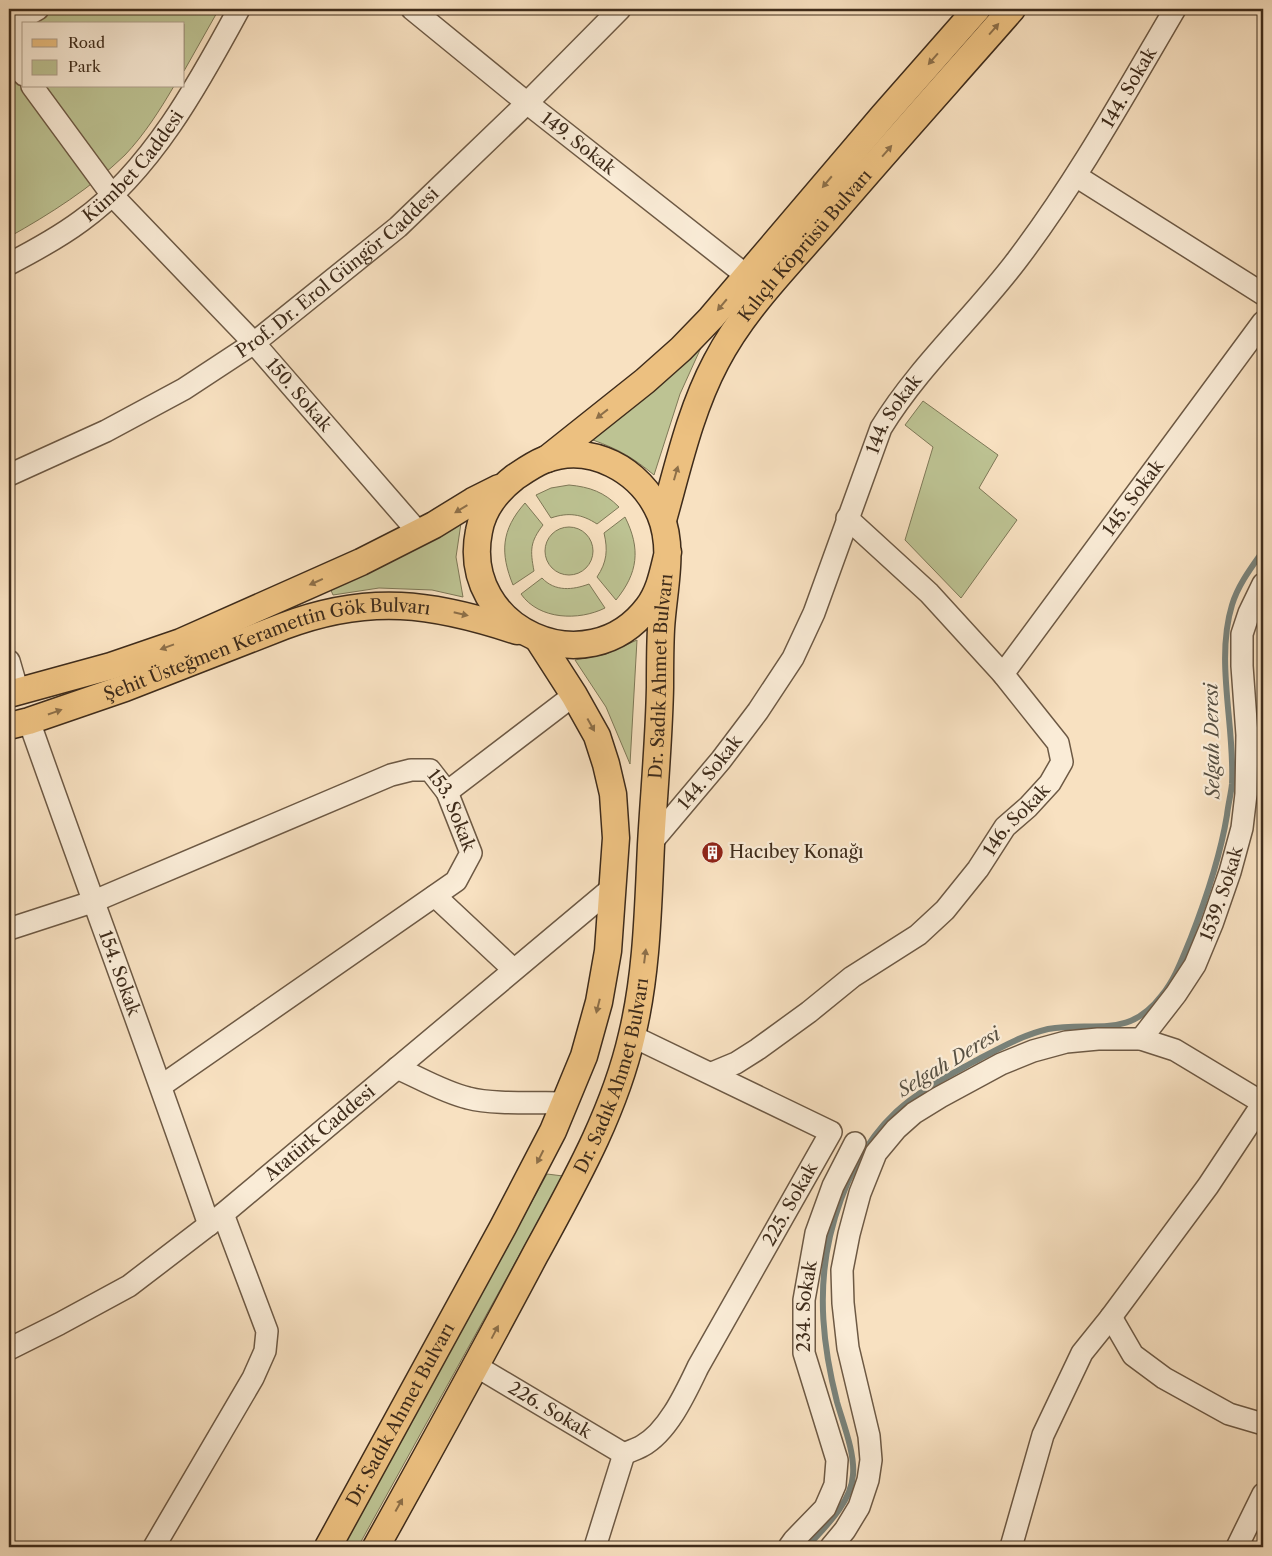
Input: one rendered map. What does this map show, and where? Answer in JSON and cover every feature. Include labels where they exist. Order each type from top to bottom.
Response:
[{"type":"main road","name":"Kılıçlı Köprüsü Bulvarı","points":[[546,459],[644,382],[681,349],[711,318],[977,9]]},
{"type":"main road","name":"Kılıçlı Köprüsü Bulvarı","points":[[662,520],[702,392],[716,362],[738,326],[842,202],[1012,9]]},
{"type":"main road","points":[[532,636],[512,624],[497,609],[486,591],[478,570],[476,549],[479,528],[486,507],[504,486],[525,470],[546,459],[577,454],[600,458],[620,467],[639,481],[653,499],[662,520],[668,552]]},
{"type":"main road","name":"Şehit Üsteğmen Keramettin Gök Bulvarı","points":[[14,693],[111,666],[181,642],[361,562],[419,533],[504,486]]},
{"type":"main road","name":"Şehit Üsteğmen Keramettin Gök Bulvarı","points":[[19,723],[125,688],[309,616],[335,610],[403,605],[462,614],[551,643],[573,645],[595,642],[616,634],[634,622],[649,606],[660,586],[668,552]]},
{"type":"main road","name":"Dr. Sadık Ahmet Bulvarı","points":[[376,1547],[476,1366],[583,1165],[610,1101],[632,1036],[646,949],[659,713],[661,628],[668,552]]},
{"type":"main road","name":"Dr. Sadık Ahmet Bulvarı","points":[[328,1547],[549,1140],[584,1056],[600,1002],[608,951],[616,838],[612,794],[606,764],[597,736],[574,694],[532,636]]},
{"type":"street","points":[[22,73],[20,71],[11,23],[38,9]]},
{"type":"street","name":"Kümbet Caddesi","points":[[9,264],[50,242],[82,220],[112,195],[143,162],[214,56],[239,9]]},
{"type":"street","name":"149. Sokak","points":[[412,9],[527,103],[747,276]]},
{"type":"street","name":"Prof. Dr. Erol Güngör Caddesi","points":[[9,475],[106,431],[184,389],[254,343],[398,227],[527,103],[620,9]]},
{"type":"street","name":"144. Sokak","points":[[651,843],[758,711],[793,658],[814,613],[881,428],[911,384],[1016,262],[1049,218],[1175,9]]},
{"type":"street","name":"150. Sokak","points":[[33,88],[112,195],[254,343],[419,533]]},
{"type":"street","points":[[1076,176],[1263,294]]},
{"type":"street","name":"145. Sokak","points":[[1003,674],[1263,322]]},
{"type":"street","name":"146. Sokak","points":[[712,1073],[736,1063],[758,1049],[852,977],[918,935],[944,910],[967,883],[1005,827],[1028,807],[1050,783],[1062,762],[1058,743],[1003,674],[929,594],[848,518]]},
{"type":"street","name":"1539. Sokak","points":[[1140,1039],[1176,994],[1195,965],[1212,924],[1242,828],[1246,794],[1247,735],[1242,666],[1242,634],[1249,613],[1263,584]]},
{"type":"street","points":[[9,661],[14,693]]},
{"type":"street","points":[[447,792],[574,694]]},
{"type":"street","name":"154. Sokak","points":[[19,723],[92,902],[161,1086],[216,1219],[267,1331],[265,1351],[253,1378],[154,1547]]},
{"type":"street","name":"153. Sokak","points":[[92,902],[391,775],[411,770],[430,770],[447,792],[471,853],[456,881],[161,1086]]},
{"type":"street","name":"Atatürk Caddesi","points":[[9,1349],[129,1286],[216,1219],[612,888]]},
{"type":"street","points":[[435,896],[513,969]]},
{"type":"street","points":[[9,929],[92,902]]},
{"type":"street","points":[[632,1036],[876,1153]]},
{"type":"street","points":[[831,1547],[860,1507],[868,1480],[871,1460],[869,1436],[848,1348],[842,1302],[842,1270],[860,1193],[876,1153],[896,1129],[914,1114],[940,1097],[1002,1064],[1033,1051],[1066,1042],[1098,1039],[1140,1039],[1175,1050],[1263,1103],[1208,1186],[1082,1353],[1043,1435],[1011,1547]]},
{"type":"street","points":[[396,1068],[469,1099],[495,1102],[565,1103]]},
{"type":"street","name":"225. Sokak","points":[[624,1454],[644,1446],[663,1428],[680,1405],[698,1367],[831,1132]]},
{"type":"street","name":"234. Sokak","points":[[789,1547],[826,1508],[835,1485],[837,1460],[804,1353],[804,1300],[816,1233],[833,1186],[855,1143]]},
{"type":"street","points":[[1111,1317],[1133,1355],[1164,1378],[1229,1414],[1263,1424]]},
{"type":"street","name":"226. Sokak","points":[[476,1366],[624,1454]]},
{"type":"street","points":[[595,1547],[624,1454]]},
{"type":"street","points":[[1236,1547],[1263,1494]]},
{"type":"green space","points":[[9,9],[219,9],[185,69],[185,22],[22,22],[22,88],[173,88],[139,139],[112,167],[70,200],[9,237]]},
{"type":"green space","points":[[701,339],[704,341],[680,394],[654,475],[625,454],[593,440]]},
{"type":"green space","points":[[923,401],[998,455],[979,488],[1017,520],[961,598],[905,540],[933,447],[905,425]]},
{"type":"green space","points":[[569,485],[596,491],[619,507],[597,524],[575,515],[551,518],[536,495],[551,488]]},
{"type":"green space","points":[[525,503],[543,525],[532,546],[534,571],[513,585],[506,562],[505,542],[511,523]]},
{"type":"green space","points":[[625,517],[633,540],[635,560],[629,580],[616,600],[597,577],[606,556],[604,533]]},
{"type":"green space","points":[[461,523],[456,557],[463,597],[432,590],[379,588],[333,595],[330,588]]},
{"type":"green space","points":[[564,527],[574,527],[583,531],[589,537],[592,542],[592,560],[583,571],[574,575],[564,575],[555,571],[549,565],[545,556],[545,546],[549,537],[555,531]]},
{"type":"green space","points":[[542,578],[547,583],[558,588],[577,588],[589,584],[605,608],[583,615],[572,616],[560,616],[538,609],[521,594]]},
{"type":"green space","points":[[637,640],[630,764],[606,707],[575,660],[606,654]]},
{"type":"green space","points":[[547,1174],[563,1176],[358,1547],[342,1547]]},
{"type":"waterway","name":"Selgah Deresi","points":[[807,1547],[829,1523],[842,1505],[848,1495],[853,1475],[852,1457],[828,1361],[823,1319],[826,1257],[830,1236],[846,1185],[872,1139],[884,1125],[905,1104],[934,1084],[1001,1047],[1038,1032],[1065,1027],[1123,1024],[1149,1009],[1167,989],[1181,962],[1202,909],[1224,831],[1232,784],[1231,739],[1225,671],[1227,626],[1232,605],[1238,591],[1263,551]]},
{"type":"place","name":"Hacıbey Konağı","points":[[713,852]]}]
